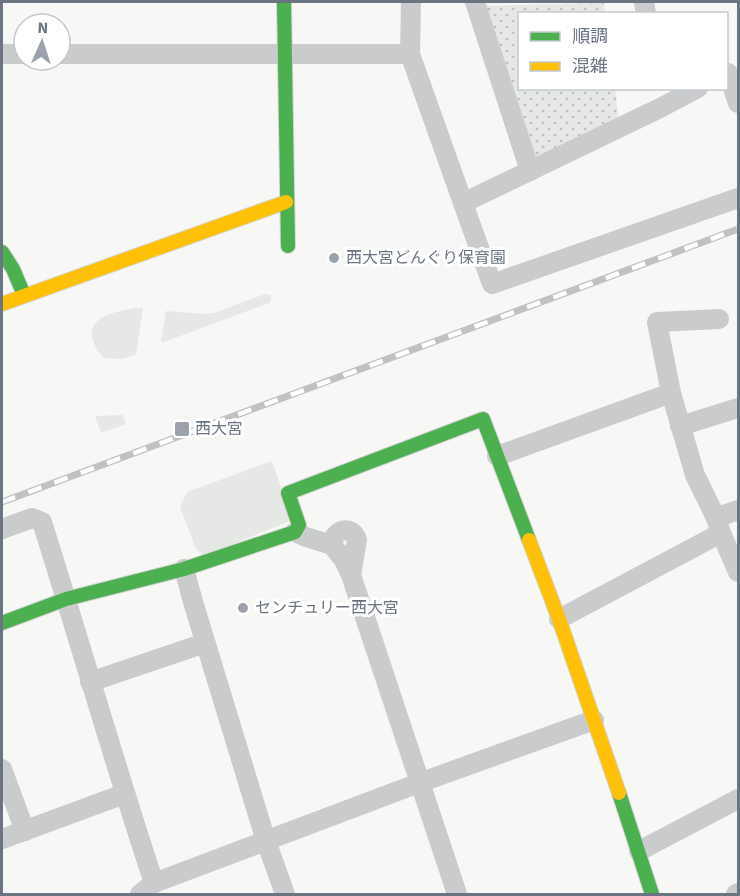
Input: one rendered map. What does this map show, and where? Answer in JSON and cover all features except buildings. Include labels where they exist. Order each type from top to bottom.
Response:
[{"type":"street","points":[[284,2],[288,246]]},
{"type":"street","points":[[411,2],[410,54],[492,284],[738,198]]},
{"type":"street","points":[[475,2],[530,171]]},
{"type":"street","points":[[72,54],[410,54]]},
{"type":"street","points":[[731,72],[738,103]]},
{"type":"street","points":[[657,90],[660,108]]},
{"type":"street","points":[[462,202],[694,90]]},
{"type":"street","points":[[2,304],[286,202]]},
{"type":"street","points":[[2,252],[24,295]]},
{"type":"street","points":[[719,319],[657,322],[671,393],[695,474],[738,572]]},
{"type":"street","points":[[497,456],[671,393]]},
{"type":"street","points":[[680,426],[738,408]]},
{"type":"street","points":[[296,532],[299,525],[288,493],[483,419],[559,619],[652,894]]},
{"type":"street","points":[[559,619],[718,526],[738,510]]},
{"type":"street","points":[[2,529],[32,518],[42,522],[124,794],[147,889],[419,783],[594,720]]},
{"type":"street","points":[[2,623],[66,599],[184,569],[296,532],[332,544],[344,560],[351,575],[457,894]]},
{"type":"street","points":[[184,569],[266,841],[285,894]]},
{"type":"street","points":[[90,682],[205,644]]},
{"type":"street","points":[[2,769],[25,831]]},
{"type":"street","points":[[2,839],[124,794]]},
{"type":"street","points":[[639,851],[738,799]]},
{"type":"shaded area","points":[[604,3],[605,12],[518,12],[518,90],[615,90],[619,121],[537,157],[528,156],[482,6]]},
{"type":"shaded area","points":[[265,294],[271,295],[269,303],[161,342],[166,311],[214,313]]},
{"type":"shaded area","points":[[143,308],[136,354],[123,359],[104,358],[96,349],[92,337],[95,323],[106,315]]},
{"type":"shaded area","points":[[123,415],[126,424],[101,433],[95,416]]},
{"type":"shaded area","points":[[272,461],[292,520],[204,556],[196,549],[180,507],[187,492]]},
{"type":"railway","points":[[2,502],[738,229]]},
{"type":"traffic: fast","points":[[284,2],[288,246]]},
{"type":"traffic: fast","points":[[2,252],[13,269],[24,295]]},
{"type":"traffic: fast","points":[[2,623],[66,599],[184,569],[295,532],[299,525],[288,493],[483,419],[529,540]]},
{"type":"traffic: fast","points":[[619,793],[652,894]]},
{"type":"traffic: slow","points":[[2,304],[286,202]]},
{"type":"traffic: slow","points":[[529,540],[619,793]]},
{"type":"place","name":"西大宮どんぐり保育園","points":[[334,258]]},
{"type":"place","name":"西大宮","points":[[182,429]]},
{"type":"place","name":"センチュリー西大宮","points":[[243,608]]}]
